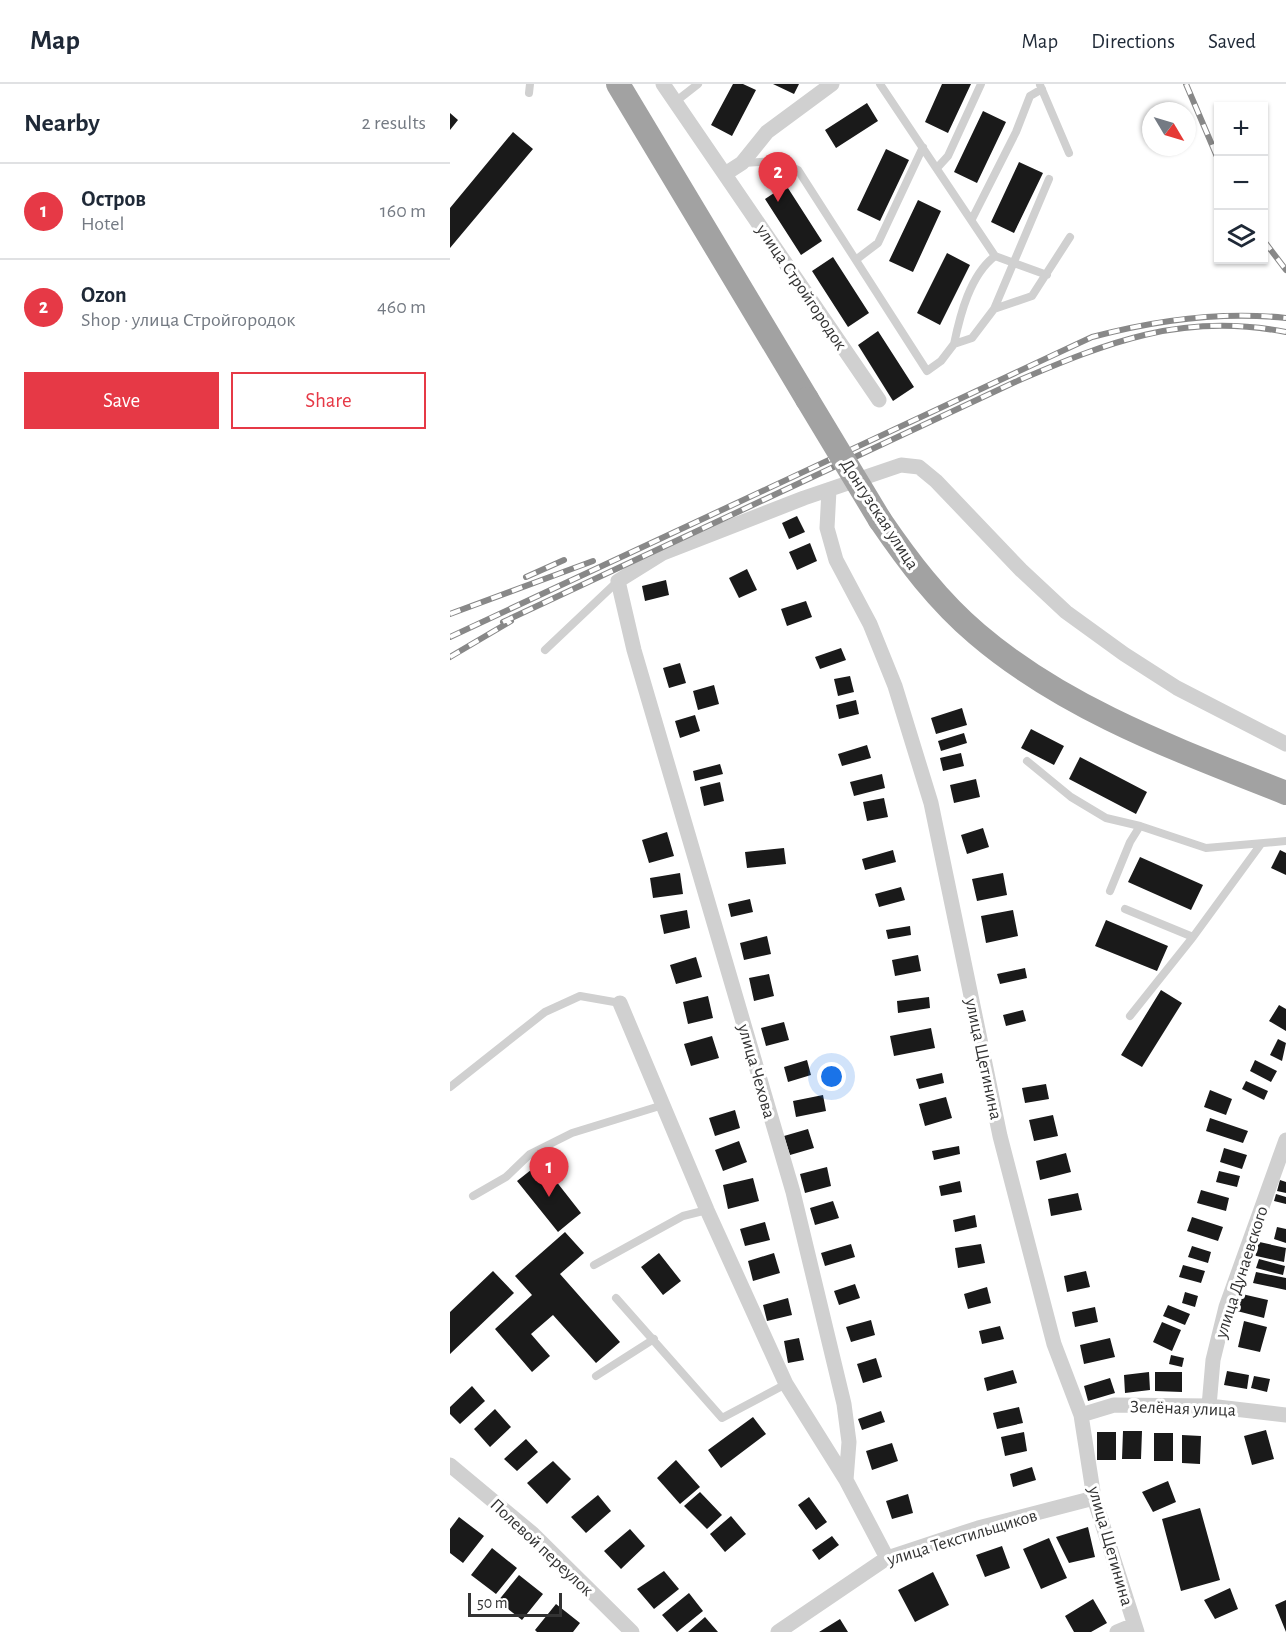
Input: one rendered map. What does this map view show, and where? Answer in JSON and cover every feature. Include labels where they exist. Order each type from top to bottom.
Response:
[{"type":"highway","name":"Донгузская улица","points":[[618,84],[880,520],[907,559],[939,597],[975,633],[1012,662],[1059,693],[1106,718],[1286,793]]},
{"type":"street","name":"улица Стройгородок","points":[[663,84],[879,399]]},
{"type":"street","points":[[725,174],[742,163],[766,132],[832,84]]},
{"type":"street","points":[[618,581],[663,553],[901,465],[918,467],[936,481],[1021,570],[1066,612],[1124,654],[1177,688],[1286,744]]},
{"type":"street","name":"улица Щетинина","points":[[829,490],[827,528],[836,560],[870,624],[895,686],[931,803],[1000,1136],[1054,1344],[1082,1415],[1094,1498],[1136,1629]]},
{"type":"street","name":"улица Чехова","points":[[618,581],[634,650],[793,1192],[844,1404],[849,1442],[846,1480]]},
{"type":"street","points":[[620,1003],[706,1210],[786,1384],[846,1480],[887,1558]]},
{"type":"street","name":"улица Дунаевского","points":[[1209,1406],[1213,1360],[1226,1307],[1286,1140]]},
{"type":"street","name":"Зелёная улица","points":[[1082,1415],[1114,1405],[1209,1406],[1286,1415]]},
{"type":"street","name":"Полевой переулок","points":[[450,1465],[533,1534],[632,1632]]},
{"type":"street","name":"улица Текстильщиков","points":[[778,1632],[887,1558],[978,1528],[1094,1498]]},
{"type":"street","points":[[1117,1632],[1136,1629]]},
{"type":"lane","points":[[529,93],[530,84]]},
{"type":"lane","points":[[675,102],[698,84]]},
{"type":"lane","points":[[880,84],[995,256],[1047,274]]},
{"type":"lane","points":[[937,168],[948,156],[981,84]]},
{"type":"lane","points":[[972,219],[1016,132],[1030,96],[1041,86],[1069,153]]},
{"type":"lane","points":[[856,259],[878,243],[923,147]]},
{"type":"lane","points":[[742,163],[780,161],[798,170],[927,371],[940,361],[954,344],[961,314],[984,265],[995,256]]},
{"type":"lane","points":[[954,344],[972,338],[994,309],[1049,179]]},
{"type":"lane","points":[[994,309],[1032,296],[1070,237]]},
{"type":"lane","points":[[545,650],[618,581]]},
{"type":"lane","points":[[1027,761],[1071,797],[1106,818],[1140,826],[1206,848],[1286,841]]},
{"type":"lane","points":[[1110,891],[1130,842],[1140,826]]},
{"type":"lane","points":[[1130,1016],[1193,937],[1261,844]]},
{"type":"lane","points":[[1125,909],[1193,937]]},
{"type":"lane","points":[[450,1087],[545,1012],[580,996],[620,1003]]},
{"type":"lane","points":[[473,1196],[507,1177],[530,1154],[572,1133],[663,1105]]},
{"type":"lane","points":[[594,1265],[683,1216],[706,1210]]},
{"type":"lane","points":[[616,1298],[722,1418],[786,1384]]},
{"type":"lane","points":[[596,1376],[654,1339]]},
{"type":"building","points":[[733,84],[743,84],[756,90],[732,136],[711,125]]},
{"type":"building","points":[[773,84],[799,84],[794,94]]},
{"type":"building","points":[[942,84],[971,84],[948,133],[925,122]]},
{"type":"building","points":[[867,103],[878,121],[836,148],[825,130]]},
{"type":"building","points":[[983,111],[1006,122],[977,183],[954,172]]},
{"type":"building","points":[[450,113],[458,120],[450,130]]},
{"type":"building","points":[[513,132],[533,149],[450,248],[450,208]]},
{"type":"building","points":[[886,149],[909,160],[880,221],[857,210]]},
{"type":"building","points":[[1019,162],[1043,173],[1014,233],[991,222]]},
{"type":"building","points":[[786,185],[822,241],[801,255],[765,199]]},
{"type":"building","points":[[918,200],[941,211],[913,272],[889,261]]},
{"type":"building","points":[[947,253],[970,265],[940,325],[917,313]]},
{"type":"building","points":[[833,257],[869,313],[848,327],[812,271]]},
{"type":"building","points":[[878,331],[914,387],[893,401],[858,345]]},
{"type":"building","points":[[797,516],[805,532],[789,539],[782,523]]},
{"type":"building","points":[[810,543],[817,561],[797,570],[789,552]]},
{"type":"building","points":[[747,569],[757,590],[739,598],[729,578]]},
{"type":"building","points":[[666,580],[669,595],[645,601],[642,586]]},
{"type":"building","points":[[806,601],[812,617],[787,626],[781,609]]},
{"type":"building","points":[[841,648],[846,660],[820,669],[815,657]]},
{"type":"building","points":[[680,663],[686,683],[669,688],[663,668]]},
{"type":"building","points":[[850,676],[854,692],[838,696],[834,679]]},
{"type":"building","points":[[714,685],[719,704],[698,710],[693,691]]},
{"type":"building","points":[[856,700],[859,714],[839,719],[836,705]]},
{"type":"building","points":[[962,708],[967,725],[936,734],[931,718]]},
{"type":"building","points":[[695,715],[700,731],[680,738],[675,721]]},
{"type":"building","points":[[1031,729],[1064,746],[1054,765],[1021,748]]},
{"type":"building","points":[[964,733],[967,743],[941,751],[938,741]]},
{"type":"building","points":[[867,745],[871,758],[842,766],[838,754]]},
{"type":"building","points":[[961,753],[964,766],[943,771],[940,758]]},
{"type":"building","points":[[1080,757],[1147,792],[1136,814],[1069,779]]},
{"type":"building","points":[[720,764],[723,774],[695,781],[693,771]]},
{"type":"building","points":[[882,774],[885,788],[854,796],[850,782]]},
{"type":"building","points":[[976,779],[980,797],[954,803],[950,785]]},
{"type":"building","points":[[720,782],[724,801],[704,806],[700,787]]},
{"type":"building","points":[[884,798],[888,817],[867,821],[863,802]]},
{"type":"building","points":[[983,828],[989,847],[967,854],[961,835]]},
{"type":"building","points":[[667,832],[674,856],[649,863],[642,840]]},
{"type":"building","points":[[784,848],[786,864],[747,868],[745,852]]},
{"type":"building","points":[[893,850],[896,862],[865,870],[862,859]]},
{"type":"building","points":[[1280,850],[1286,853],[1286,875],[1271,868]]},
{"type":"building","points":[[1140,857],[1203,885],[1191,910],[1128,882]]},
{"type":"building","points":[[680,873],[683,894],[653,898],[650,878]]},
{"type":"building","points":[[1003,873],[1007,895],[977,901],[972,879]]},
{"type":"building","points":[[901,887],[905,900],[879,907],[875,894]]},
{"type":"building","points":[[750,899],[753,912],[731,917],[728,904]]},
{"type":"building","points":[[687,910],[690,928],[664,934],[660,915]]},
{"type":"building","points":[[1013,910],[1018,936],[986,943],[981,916]]},
{"type":"building","points":[[1106,920],[1168,946],[1157,971],[1095,946]]},
{"type":"building","points":[[910,926],[911,935],[888,939],[886,930]]},
{"type":"building","points":[[767,936],[771,954],[744,960],[740,943]]},
{"type":"building","points":[[918,955],[921,971],[895,976],[892,960]]},
{"type":"building","points":[[696,957],[702,977],[676,984],[670,965]]},
{"type":"building","points":[[1025,968],[1027,978],[1000,984],[997,974]]},
{"type":"building","points":[[769,974],[774,996],[754,1001],[749,978]]},
{"type":"building","points":[[1161,990],[1182,1003],[1142,1067],[1121,1055]]},
{"type":"building","points":[[708,996],[713,1018],[688,1024],[683,1002]]},
{"type":"building","points":[[929,997],[930,1008],[898,1013],[897,1001]]},
{"type":"building","points":[[1279,1005],[1286,1009],[1286,1031],[1269,1021]]},
{"type":"building","points":[[1023,1010],[1026,1021],[1006,1026],[1003,1015]]},
{"type":"building","points":[[784,1022],[789,1040],[766,1046],[761,1028]]},
{"type":"building","points":[[931,1028],[935,1048],[894,1056],[890,1036]]},
{"type":"building","points":[[712,1036],[719,1058],[691,1066],[684,1044]]},
{"type":"building","points":[[1278,1039],[1286,1043],[1282,1061],[1270,1055]]},
{"type":"building","points":[[807,1060],[811,1075],[788,1082],[784,1067]]},
{"type":"building","points":[[1255,1060],[1277,1071],[1271,1082],[1250,1071]]},
{"type":"building","points":[[942,1073],[944,1083],[919,1089],[916,1079]]},
{"type":"building","points":[[1246,1081],[1268,1091],[1264,1100],[1242,1089]]},
{"type":"building","points":[[1046,1084],[1049,1099],[1025,1103],[1022,1088]]},
{"type":"building","points":[[1210,1090],[1232,1099],[1226,1115],[1204,1107]]},
{"type":"building","points":[[823,1095],[826,1111],[796,1117],[793,1101]]},
{"type":"building","points":[[946,1097],[952,1118],[925,1126],[919,1104]]},
{"type":"building","points":[[735,1110],[740,1128],[715,1136],[709,1118]]},
{"type":"building","points":[[1053,1115],[1058,1136],[1034,1141],[1029,1120]]},
{"type":"building","points":[[1210,1118],[1248,1131],[1243,1143],[1206,1131]]},
{"type":"building","points":[[808,1129],[814,1148],[790,1155],[784,1136]]},
{"type":"building","points":[[739,1141],[747,1162],[723,1171],[715,1150]]},
{"type":"building","points":[[959,1146],[960,1154],[934,1160],[932,1151]]},
{"type":"building","points":[[1224,1148],[1247,1155],[1242,1169],[1220,1162]]},
{"type":"building","points":[[1066,1153],[1071,1172],[1040,1180],[1036,1161]]},
{"type":"building","points":[[541,1162],[581,1213],[558,1232],[517,1181]]},
{"type":"building","points":[[827,1167],[831,1186],[805,1193],[800,1174]]},
{"type":"building","points":[[1219,1171],[1240,1176],[1237,1187],[1216,1182]]},
{"type":"building","points":[[753,1178],[759,1201],[728,1209],[723,1185]]},
{"type":"building","points":[[1280,1180],[1286,1182],[1286,1193],[1277,1191]]},
{"type":"building","points":[[960,1181],[962,1192],[941,1196],[939,1186]]},
{"type":"building","points":[[1201,1190],[1229,1198],[1226,1211],[1197,1203]]},
{"type":"building","points":[[1078,1193],[1082,1210],[1051,1216],[1048,1199]]},
{"type":"building","points":[[1276,1194],[1286,1197],[1286,1204],[1274,1201]]},
{"type":"building","points":[[833,1201],[839,1218],[815,1225],[810,1208]]},
{"type":"building","points":[[975,1215],[977,1227],[955,1232],[953,1220]]},
{"type":"building","points":[[1192,1217],[1223,1227],[1218,1241],[1187,1231]]},
{"type":"building","points":[[765,1222],[770,1240],[745,1246],[740,1229]]},
{"type":"building","points":[[1277,1227],[1286,1229],[1286,1243],[1274,1239]]},
{"type":"building","points":[[565,1232],[584,1253],[560,1274],[620,1342],[596,1363],[553,1315],[531,1334],[550,1356],[532,1372],[495,1329],[532,1295],[515,1276]]},
{"type":"building","points":[[1255,1241],[1286,1248],[1284,1262],[1252,1255]]},
{"type":"building","points":[[851,1244],[855,1257],[825,1266],[821,1253]]},
{"type":"building","points":[[981,1244],[985,1263],[958,1268],[955,1248]]},
{"type":"building","points":[[1192,1246],[1211,1252],[1208,1263],[1188,1257]]},
{"type":"building","points":[[659,1253],[681,1281],[663,1295],[641,1267]]},
{"type":"building","points":[[774,1253],[780,1273],[753,1281],[748,1261]]},
{"type":"building","points":[[1259,1259],[1285,1266],[1283,1275],[1256,1268]]},
{"type":"building","points":[[1183,1265],[1205,1271],[1201,1283],[1179,1277]]},
{"type":"building","points":[[493,1271],[514,1293],[450,1354],[450,1312]]},
{"type":"building","points":[[1086,1271],[1090,1287],[1067,1292],[1064,1276]]},
{"type":"building","points":[[1256,1272],[1286,1278],[1286,1290],[1253,1283]]},
{"type":"building","points":[[855,1284],[860,1298],[839,1305],[834,1291]]},
{"type":"building","points":[[987,1287],[991,1303],[968,1309],[964,1294]]},
{"type":"building","points":[[1185,1292],[1198,1296],[1195,1307],[1182,1303]]},
{"type":"building","points":[[1242,1294],[1268,1300],[1264,1318],[1237,1311]]},
{"type":"building","points":[[788,1298],[792,1315],[767,1321],[763,1305]]},
{"type":"building","points":[[1168,1305],[1190,1314],[1185,1325],[1163,1316]]},
{"type":"building","points":[[1095,1307],[1098,1322],[1075,1327],[1072,1312]]},
{"type":"building","points":[[871,1320],[875,1335],[851,1342],[846,1327]]},
{"type":"building","points":[[1244,1321],[1267,1327],[1260,1352],[1238,1347]]},
{"type":"building","points":[[1162,1322],[1181,1330],[1172,1351],[1153,1342]]},
{"type":"building","points":[[1000,1326],[1004,1339],[982,1344],[979,1331]]},
{"type":"building","points":[[799,1338],[804,1360],[788,1363],[784,1341]]},
{"type":"building","points":[[1110,1338],[1115,1357],[1084,1364],[1080,1345]]},
{"type":"building","points":[[1171,1355],[1184,1358],[1182,1367],[1169,1364]]},
{"type":"building","points":[[876,1358],[882,1377],[863,1383],[857,1364]]},
{"type":"building","points":[[1013,1370],[1017,1383],[987,1391],[984,1378]]},
{"type":"building","points":[[1227,1371],[1249,1375],[1247,1389],[1224,1385]]},
{"type":"building","points":[[1149,1372],[1150,1390],[1125,1393],[1124,1375]]},
{"type":"building","points":[[1155,1372],[1182,1372],[1182,1392],[1155,1391]]},
{"type":"building","points":[[1254,1376],[1270,1379],[1267,1392],[1251,1388]]},
{"type":"building","points":[[1110,1378],[1115,1393],[1088,1401],[1084,1386]]},
{"type":"building","points":[[472,1386],[485,1401],[460,1424],[450,1414],[450,1407]]},
{"type":"building","points":[[1019,1407],[1023,1423],[997,1429],[993,1413]]},
{"type":"building","points":[[495,1409],[511,1427],[490,1447],[474,1429]]},
{"type":"building","points":[[881,1411],[885,1422],[862,1430],[858,1419]]},
{"type":"building","points":[[753,1417],[766,1434],[721,1468],[708,1450]]},
{"type":"building","points":[[1266,1430],[1274,1459],[1252,1465],[1244,1436]]},
{"type":"building","points":[[1123,1431],[1142,1431],[1141,1459],[1122,1459]]},
{"type":"building","points":[[1024,1432],[1027,1451],[1005,1456],[1001,1437]]},
{"type":"building","points":[[1097,1432],[1116,1432],[1116,1460],[1097,1460]]},
{"type":"building","points":[[1154,1433],[1173,1433],[1173,1461],[1154,1461]]},
{"type":"building","points":[[1182,1435],[1201,1436],[1200,1464],[1182,1463]]},
{"type":"building","points":[[526,1439],[538,1452],[517,1471],[504,1459]]},
{"type":"building","points":[[892,1443],[898,1461],[872,1470],[866,1451]]},
{"type":"building","points":[[676,1460],[700,1487],[680,1504],[657,1478]]},
{"type":"building","points":[[553,1461],[571,1479],[547,1504],[527,1483]]},
{"type":"building","points":[[1032,1467],[1036,1480],[1013,1487],[1010,1474]]},
{"type":"building","points":[[1168,1481],[1176,1502],[1153,1512],[1142,1492]]},
{"type":"building","points":[[700,1492],[722,1515],[707,1529],[684,1506]]},
{"type":"building","points":[[908,1494],[913,1513],[892,1519],[886,1501]]},
{"type":"building","points":[[598,1495],[611,1511],[586,1533],[571,1517]]},
{"type":"building","points":[[809,1497],[827,1522],[816,1530],[798,1505]]},
{"type":"building","points":[[1200,1508],[1220,1580],[1181,1591],[1162,1519]]},
{"type":"building","points":[[731,1516],[746,1534],[725,1552],[710,1534]]},
{"type":"building","points":[[459,1517],[484,1536],[463,1563],[450,1553],[450,1529]]},
{"type":"building","points":[[1088,1527],[1095,1557],[1069,1563],[1056,1537]]},
{"type":"building","points":[[630,1529],[645,1546],[621,1569],[604,1551]]},
{"type":"building","points":[[832,1536],[839,1545],[819,1560],[812,1550]]},
{"type":"building","points":[[1049,1538],[1067,1578],[1041,1589],[1023,1549]]},
{"type":"building","points":[[1002,1546],[1010,1568],[985,1577],[976,1555]]},
{"type":"building","points":[[492,1548],[517,1568],[496,1594],[471,1575]]},
{"type":"building","points":[[664,1571],[679,1589],[654,1609],[637,1589]]},
{"type":"building","points":[[933,1572],[949,1605],[915,1622],[898,1590]]},
{"type":"building","points":[[519,1575],[543,1594],[522,1620],[498,1601]]},
{"type":"building","points":[[1230,1588],[1238,1609],[1215,1619],[1204,1600]]},
{"type":"building","points":[[689,1593],[703,1611],[677,1632],[662,1615]]},
{"type":"building","points":[[1093,1599],[1107,1623],[1091,1632],[1074,1632],[1065,1616]]},
{"type":"building","points":[[1286,1600],[1286,1632],[1275,1605]]},
{"type":"building","points":[[556,1604],[580,1623],[573,1632],[537,1632],[535,1630]]},
{"type":"building","points":[[705,1617],[718,1632],[688,1632]]},
{"type":"building","points":[[840,1619],[848,1632],[819,1632]]},
{"type":"railway","points":[[1186,84],[1217,156]]},
{"type":"railway","points":[[1268,246],[1286,270]]},
{"type":"railway","points":[[450,637],[1092,337],[1188,318],[1212,316],[1286,318]]},
{"type":"railway","points":[[503,622],[1015,382],[1082,354],[1146,334],[1179,328],[1248,327],[1286,332]]},
{"type":"railway","points":[[526,577],[564,560]]},
{"type":"railway","points":[[450,614],[593,561]]},
{"type":"railway","points":[[450,657],[511,621]]},
{"type":"place","name":"Ozon","points":[[778,202]]},
{"type":"place","name":"Остров","points":[[549,1197]]}]
